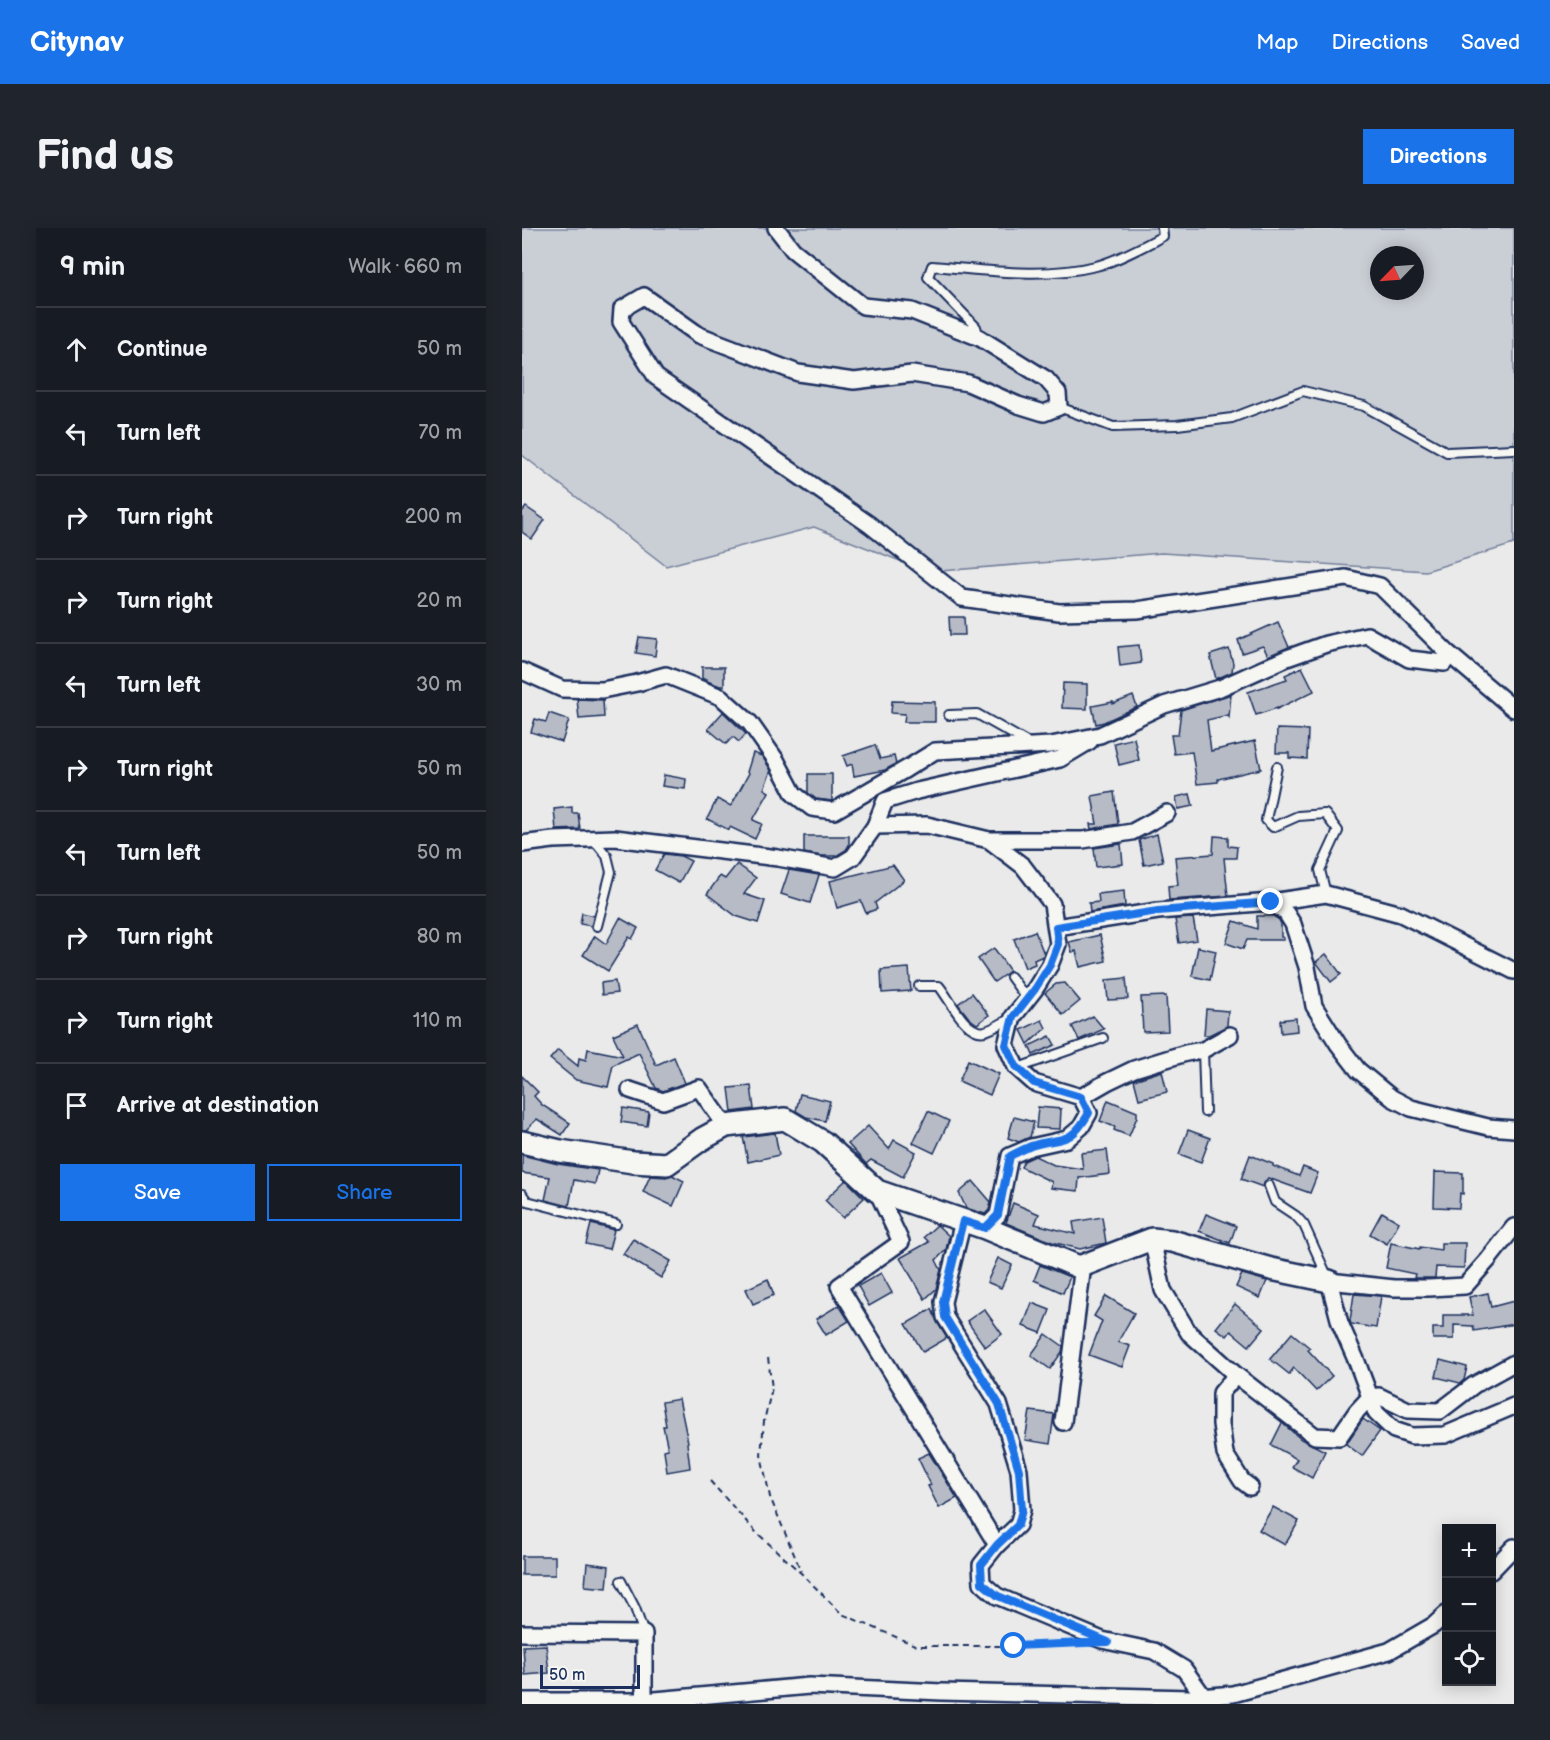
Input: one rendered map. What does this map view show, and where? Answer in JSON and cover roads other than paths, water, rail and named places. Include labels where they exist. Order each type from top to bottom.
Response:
[{"type":"street","points":[[776,228],[793,250],[863,306],[912,311],[980,338],[1046,379],[1058,393],[1059,407],[1044,412],[1018,405],[968,382],[912,374],[854,381],[798,373],[699,334],[644,296],[622,309],[621,322],[656,377],[870,525],[962,598],[1059,612],[1137,610],[1346,578],[1380,586],[1449,654],[1514,709]]},
{"type":"street","points":[[522,844],[553,840],[615,838],[778,858],[835,868],[853,857],[875,826],[885,801],[917,791],[1060,759],[1100,735],[1164,705],[1220,688],[1287,658],[1326,644],[1367,634],[1409,659],[1444,663],[1449,654]]},
{"type":"street","points":[[522,671],[562,689],[602,690],[666,675],[721,697],[750,723],[776,760],[794,794],[812,808],[834,811],[935,751],[1051,745],[1100,735]]},
{"type":"street","points":[[875,826],[927,825],[989,840],[1083,840],[1132,832],[1167,813]]},
{"type":"street","points":[[989,840],[1023,866],[1052,904],[1058,944],[1050,965],[1013,1017],[1006,1045],[1018,1068],[1034,1083],[1081,1097],[1134,1070],[1186,1053],[1203,1050],[1230,1035]]},
{"type":"street","points":[[1056,927],[1158,911],[1271,902],[1326,894],[1401,914],[1514,971]]},
{"type":"street","points":[[1271,902],[1286,913],[1293,924],[1307,967],[1314,1006],[1358,1070],[1392,1098],[1411,1108],[1488,1128],[1514,1129]]},
{"type":"street","points":[[630,1090],[663,1101],[699,1088],[726,1126]]},
{"type":"street","points":[[985,1228],[998,1215],[1010,1156],[1031,1146],[1067,1139],[1081,1127],[1089,1113],[1081,1097]]},
{"type":"street","points":[[522,1142],[560,1151],[623,1161],[667,1164],[702,1139],[726,1126],[785,1119],[823,1142],[877,1191],[901,1242],[838,1286],[997,1545]]},
{"type":"street","points":[[877,1191],[985,1228],[1078,1267],[1152,1239],[1172,1241],[1271,1269],[1329,1281],[1394,1288],[1465,1286],[1514,1227]]},
{"type":"street","points":[[963,1221],[943,1302],[945,1317],[999,1404],[1019,1470],[1022,1510],[1018,1525],[997,1545],[981,1565],[982,1583],[998,1596],[1102,1640],[1154,1651],[1184,1669],[1204,1697]]},
{"type":"street","points":[[1152,1239],[1163,1290],[1189,1333],[1236,1375],[1315,1436],[1339,1437],[1370,1396],[1379,1396],[1408,1410],[1440,1412],[1474,1385],[1514,1363]]},
{"type":"street","points":[[1063,1422],[1083,1265]]},
{"type":"street","points":[[1329,1281],[1340,1323],[1376,1413],[1394,1430],[1412,1436],[1444,1435],[1514,1407]]},
{"type":"street","points":[[1236,1375],[1221,1393],[1221,1424],[1225,1454],[1242,1481],[1250,1487]]},
{"type":"street","points":[[1496,1566],[1514,1547]]},
{"type":"street","points":[[522,1701],[644,1702],[809,1686],[942,1692],[1204,1697],[1233,1694],[1389,1651],[1434,1625],[1442,1618]]},
{"type":"street","points":[[522,1632],[644,1634],[644,1702]]},
{"type":"lane","points":[[980,338],[976,327],[928,277],[932,266],[1043,274],[1097,266],[1163,236],[1162,228]]},
{"type":"lane","points":[[1059,407],[1113,427],[1176,425],[1232,418],[1303,391],[1364,406],[1447,452],[1514,449]]},
{"type":"lane","points":[[949,715],[977,714],[1034,746]]},
{"type":"lane","points":[[1277,767],[1266,820],[1273,827],[1298,816],[1324,814],[1338,831],[1320,870],[1326,894]]},
{"type":"lane","points":[[593,838],[607,856],[611,872],[597,926]]},
{"type":"lane","points":[[1011,977],[1027,999]]},
{"type":"lane","points":[[919,986],[939,986],[965,1023],[980,1032],[988,1031],[1013,1017]]},
{"type":"lane","points":[[1018,1068],[1103,1038]]},
{"type":"lane","points":[[1203,1050],[1205,1112]]},
{"type":"lane","points":[[1269,1186],[1275,1202],[1301,1221],[1329,1281]]},
{"type":"lane","points":[[522,1194],[527,1201],[616,1224]]},
{"type":"lane","points":[[621,1581],[635,1608],[644,1634]]}]
